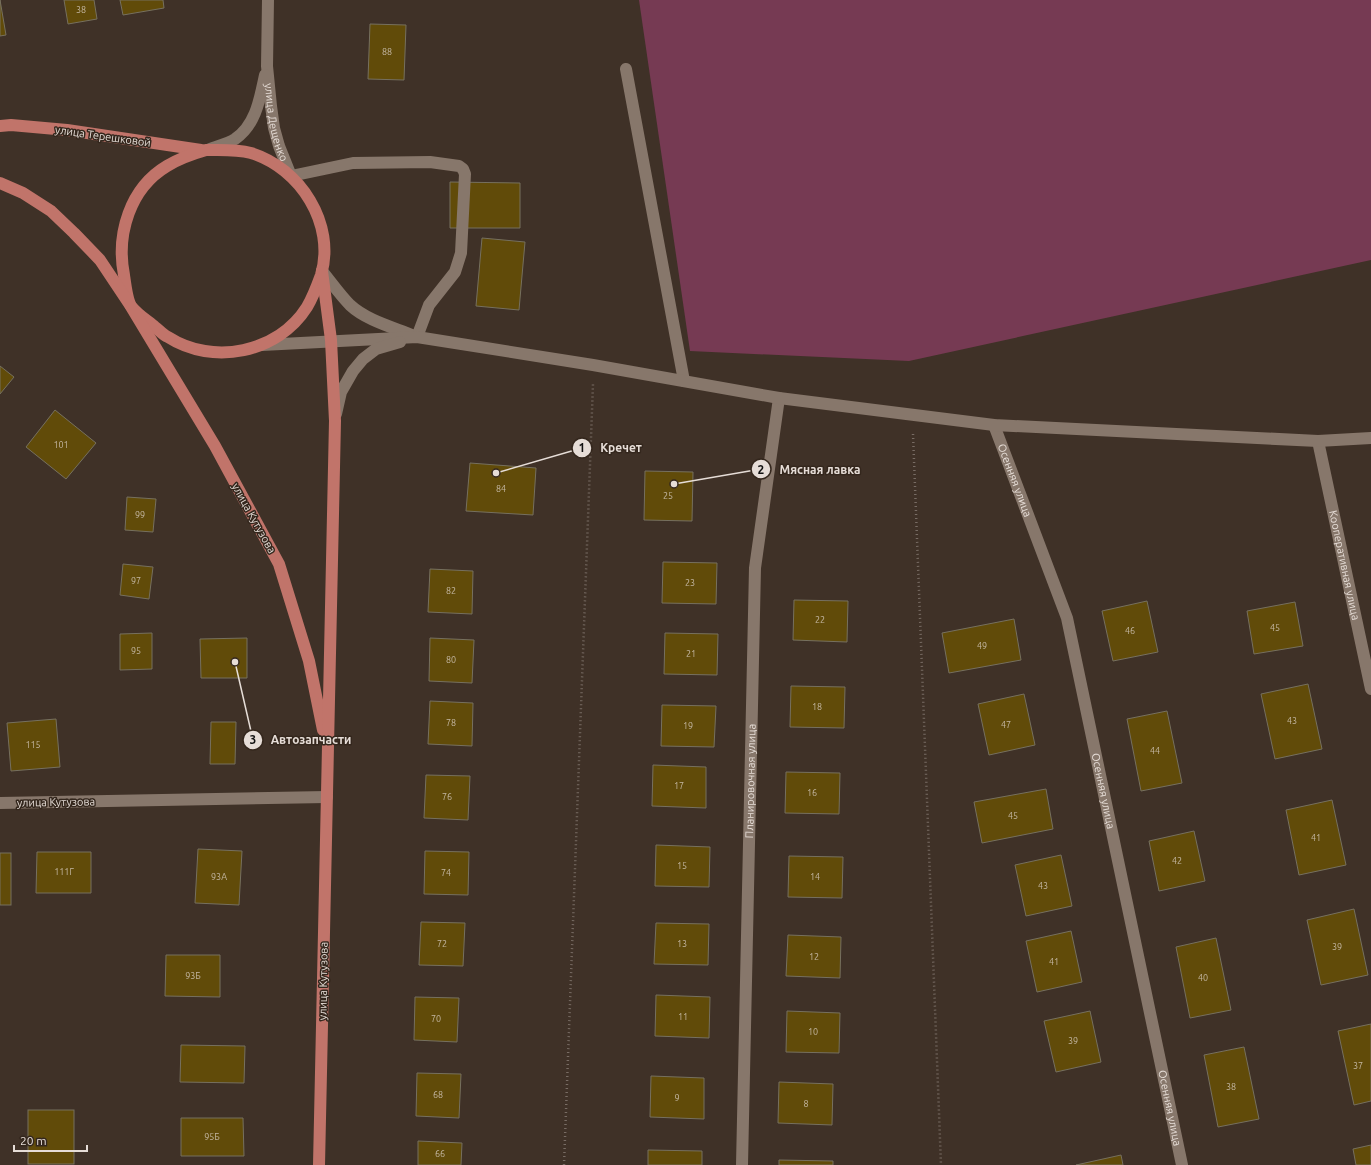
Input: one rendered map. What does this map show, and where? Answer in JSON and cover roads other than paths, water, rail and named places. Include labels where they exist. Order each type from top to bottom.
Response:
[{"type":"main road","name":"улица Терешковой","points":[[0,126],[11,125],[67,130],[206,150]]},
{"type":"main road","points":[[0,183],[23,194],[51,211],[100,260],[130,305],[168,337],[190,348],[214,353],[238,352],[262,345],[295,323],[307,307],[316,290],[322,270],[324,253],[319,219],[303,189],[291,176],[266,159],[236,150],[206,150],[185,156],[166,166],[149,180],[136,198],[126,217],[121,239],[121,261],[130,305]]},
{"type":"main road","name":"улица Кутузова","points":[[319,1165],[335,421],[331,340],[322,270]]},
{"type":"main road","name":"улица Кутузова","points":[[130,305],[215,446],[279,564],[309,661],[327,753]]},
{"type":"street","name":"улица Дещенко","points":[[268,0],[267,66],[274,128],[279,146],[291,176]]},
{"type":"street","name":"улица Дещенко","points":[[206,150],[234,140],[247,128],[255,114],[267,66]]},
{"type":"street","points":[[626,69],[684,381]]},
{"type":"street","points":[[291,176],[354,163],[430,162],[459,166],[463,169],[465,174],[461,245],[458,262],[455,272],[429,305],[417,337]]},
{"type":"street","points":[[322,270],[358,312],[417,337]]},
{"type":"street","points":[[335,421],[341,392],[353,371],[363,359],[376,349],[417,337]]},
{"type":"street","points":[[262,345],[331,340],[417,337],[593,365],[779,398],[994,425],[1318,441],[1371,438]]},
{"type":"street","name":"Планировочная улица","points":[[742,1165],[755,568],[779,398]]},
{"type":"street","name":"Осенняя улица","points":[[994,425],[1067,618],[1182,1165]]},
{"type":"street","name":"Кооперативная улица","points":[[1318,441],[1371,689]]},
{"type":"street","name":"улица Кутузова","points":[[0,803],[327,797]]},
{"type":"place","name":"Кречет","points":[[496,473]]},
{"type":"place","name":"Мясная лавка","points":[[674,484]]},
{"type":"place","name":"Автозапчасти","points":[[235,662]]}]
